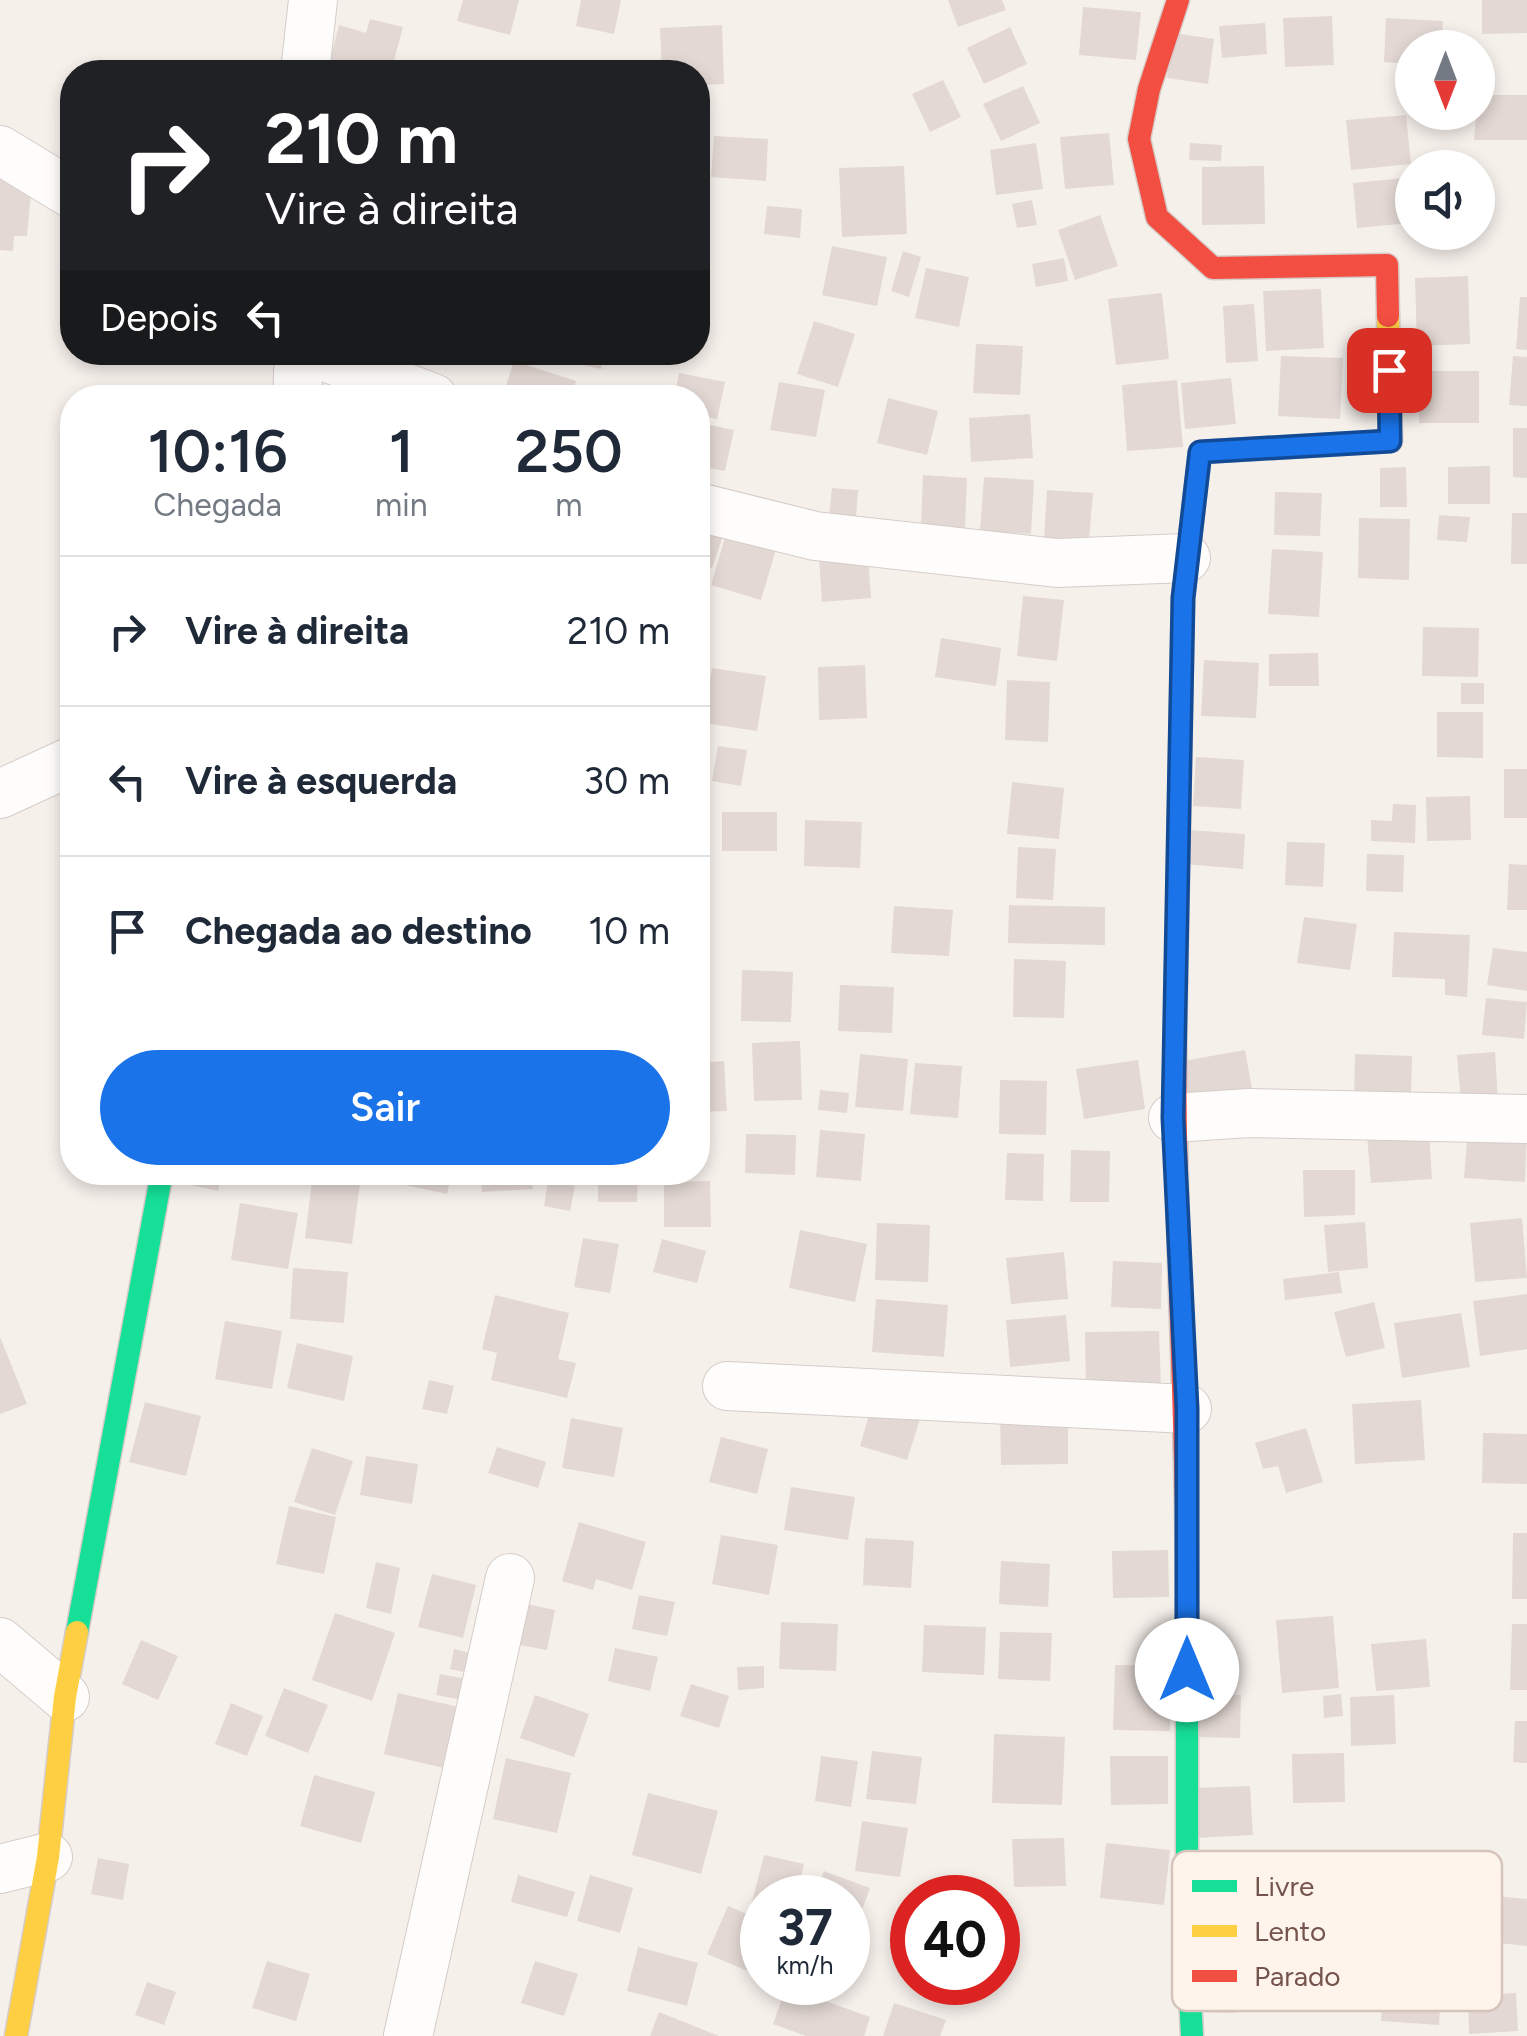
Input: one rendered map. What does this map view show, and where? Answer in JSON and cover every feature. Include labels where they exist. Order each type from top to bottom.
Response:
[{"type":"street","points":[[306,60],[313,0]]},
{"type":"street","points":[[1178,0],[1148,89],[1139,140],[1157,217],[1213,268],[1387,265],[1390,421],[1390,441],[1200,452],[1186,558],[1173,1118],[1187,1408],[1187,1851]]},
{"type":"street","points":[[0,150],[60,187]]},
{"type":"street","points":[[346,365],[399,385]]},
{"type":"street","points":[[710,510],[815,536],[1057,563],[1186,558]]},
{"type":"street","points":[[0,794],[60,766]]},
{"type":"street","points":[[1173,1118],[1249,1113],[1527,1119]]},
{"type":"street","points":[[16,2036],[48,1857],[65,1697],[160,1185]]},
{"type":"street","points":[[726,1386],[1187,1408]]},
{"type":"street","points":[[408,2036],[510,1578]]},
{"type":"street","points":[[0,1642],[65,1697]]},
{"type":"street","points":[[0,1869],[48,1857]]},
{"type":"street","points":[[1191,2011],[1192,2036]]},
{"type":"building","points":[[463,0],[519,0],[510,35],[457,21]]},
{"type":"building","points":[[581,0],[621,0],[614,34],[576,26]]},
{"type":"building","points":[[948,0],[1002,0],[1006,10],[958,27]]},
{"type":"building","points":[[1482,0],[1527,0],[1527,33],[1482,30]]},
{"type":"building","points":[[1083,7],[1141,12],[1136,60],[1079,55]]},
{"type":"building","points":[[1332,16],[1334,65],[1285,67],[1283,18]]},
{"type":"building","points":[[1386,18],[1443,21],[1442,30],[1395,30],[1395,63],[1384,62]]},
{"type":"building","points":[[370,19],[403,27],[394,60],[330,60],[339,25],[366,33]]},
{"type":"building","points":[[1265,23],[1267,54],[1222,58],[1219,26]]},
{"type":"building","points":[[722,25],[724,84],[710,85],[710,60],[661,60],[660,28]]},
{"type":"building","points":[[1010,27],[1027,64],[984,84],[967,48]]},
{"type":"building","points":[[1174,33],[1214,39],[1208,84],[1167,78]]},
{"type":"building","points":[[943,80],[961,117],[930,132],[912,94]]},
{"type":"building","points":[[1023,86],[1040,123],[1001,141],[983,104]]},
{"type":"building","points":[[1495,95],[1527,95],[1527,140],[1474,140],[1475,130],[1495,130]]},
{"type":"building","points":[[1395,116],[1395,130],[1408,130],[1410,150],[1395,150],[1395,166],[1351,170],[1346,120]]},
{"type":"building","points":[[1109,133],[1114,185],[1065,189],[1060,137]]},
{"type":"building","points":[[714,136],[768,139],[766,181],[711,177]]},
{"type":"building","points":[[1036,143],[1043,189],[996,195],[990,150]]},
{"type":"building","points":[[1190,143],[1222,145],[1221,161],[1189,160]]},
{"type":"building","points":[[904,166],[907,234],[842,237],[839,168]]},
{"type":"building","points":[[1264,166],[1265,224],[1202,225],[1202,167]]},
{"type":"building","points":[[0,179],[32,181],[27,236],[14,236],[13,251],[0,250]]},
{"type":"building","points":[[1395,179],[1395,224],[1357,228],[1353,183]]},
{"type":"building","points":[[1032,200],[1037,225],[1017,228],[1012,204]]},
{"type":"building","points":[[767,206],[802,209],[800,238],[764,234]]},
{"type":"building","points":[[1100,215],[1118,266],[1075,280],[1058,230]]},
{"type":"building","points":[[832,246],[887,257],[877,306],[822,295]]},
{"type":"building","points":[[903,251],[921,257],[909,297],[891,291]]},
{"type":"building","points":[[1064,258],[1068,281],[1036,287],[1032,264]]},
{"type":"building","points":[[926,268],[969,277],[959,327],[915,318]]},
{"type":"building","points":[[1468,276],[1470,344],[1417,346],[1415,278]]},
{"type":"building","points":[[1321,289],[1324,348],[1266,351],[1263,291]]},
{"type":"building","points":[[1162,293],[1169,359],[1116,365],[1108,299]]},
{"type":"building","points":[[1520,297],[1527,297],[1527,350],[1516,349]]},
{"type":"building","points":[[1254,304],[1258,361],[1226,363],[1223,306]]},
{"type":"building","points":[[814,321],[855,334],[838,387],[797,374]]},
{"type":"building","points":[[976,344],[1023,346],[1020,395],[973,393]]},
{"type":"building","points":[[1281,356],[1343,358],[1340,419],[1278,416]]},
{"type":"building","points":[[1513,356],[1527,357],[1527,406],[1509,405]]},
{"type":"building","points":[[513,365],[526,365],[576,381],[575,385],[506,385]]},
{"type":"building","points":[[1419,371],[1479,371],[1479,423],[1419,423]]},
{"type":"building","points":[[679,373],[725,382],[717,419],[710,418],[710,385],[677,385]]},
{"type":"building","points":[[1231,378],[1236,424],[1185,429],[1181,383]]},
{"type":"building","points":[[1177,380],[1183,447],[1127,451],[1122,385]]},
{"type":"building","points":[[779,382],[825,390],[816,437],[770,430]]},
{"type":"building","points":[[888,398],[938,411],[927,455],[877,443]]},
{"type":"building","points":[[1030,414],[1033,458],[971,462],[969,418]]},
{"type":"building","points":[[710,425],[734,430],[725,471],[710,468]]},
{"type":"building","points":[[1513,428],[1527,428],[1527,478],[1513,477]]},
{"type":"building","points":[[1490,466],[1490,504],[1448,504],[1448,467]]},
{"type":"building","points":[[1406,467],[1407,507],[1380,507],[1380,468]]},
{"type":"building","points":[[923,475],[967,478],[965,528],[921,525]]},
{"type":"building","points":[[984,477],[1034,480],[1031,534],[980,531]]},
{"type":"building","points":[[832,488],[858,490],[856,519],[829,516]]},
{"type":"building","points":[[1047,490],[1093,493],[1089,540],[1044,538]]},
{"type":"building","points":[[1275,492],[1322,493],[1320,536],[1274,535]]},
{"type":"building","points":[[1512,513],[1527,513],[1527,564],[1511,564]]},
{"type":"building","points":[[1439,515],[1470,517],[1467,542],[1437,540]]},
{"type":"building","points":[[1359,518],[1410,519],[1409,580],[1358,578]]},
{"type":"building","points":[[727,531],[777,546],[761,600],[711,585]]},
{"type":"building","points":[[710,532],[723,536],[710,567]]},
{"type":"building","points":[[1272,549],[1323,552],[1319,617],[1268,614]]},
{"type":"building","points":[[868,554],[871,598],[822,602],[819,558]]},
{"type":"building","points":[[1023,596],[1064,600],[1057,661],[1017,656]]},
{"type":"building","points":[[1423,627],[1479,628],[1478,677],[1422,676]]},
{"type":"building","points":[[941,638],[1001,648],[996,686],[935,677]]},
{"type":"building","points":[[1318,653],[1319,686],[1269,686],[1269,654]]},
{"type":"building","points":[[1204,660],[1259,663],[1256,718],[1201,716]]},
{"type":"building","points":[[865,665],[867,718],[819,720],[818,667]]},
{"type":"building","points":[[712,668],[766,676],[757,731],[710,724]]},
{"type":"building","points":[[1007,680],[1050,682],[1048,742],[1005,740]]},
{"type":"building","points":[[1461,683],[1484,683],[1484,704],[1461,704]]},
{"type":"building","points":[[1437,712],[1483,712],[1483,758],[1437,757]]},
{"type":"building","points":[[718,746],[747,750],[741,786],[712,781]]},
{"type":"building","points":[[1196,757],[1244,760],[1241,809],[1193,806]]},
{"type":"building","points":[[1504,769],[1527,769],[1527,818],[1504,818]]},
{"type":"building","points":[[1012,782],[1064,788],[1059,839],[1007,834]]},
{"type":"building","points":[[1470,796],[1471,840],[1427,841],[1426,797]]},
{"type":"building","points":[[1393,804],[1416,805],[1415,843],[1371,841],[1371,820],[1392,821]]},
{"type":"building","points":[[722,812],[777,812],[777,851],[722,851]]},
{"type":"building","points":[[805,820],[862,822],[860,868],[804,866]]},
{"type":"building","points":[[1188,830],[1245,834],[1243,869],[1185,864]]},
{"type":"building","points":[[1287,842],[1325,843],[1323,887],[1285,885]]},
{"type":"building","points":[[1018,847],[1056,849],[1053,900],[1016,898]]},
{"type":"building","points":[[1367,854],[1404,855],[1403,892],[1366,891]]},
{"type":"building","points":[[1509,864],[1527,865],[1527,910],[1507,910]]},
{"type":"building","points":[[1009,905],[1105,907],[1105,945],[1008,943]]},
{"type":"building","points":[[894,906],[953,910],[949,956],[891,953]]},
{"type":"building","points":[[1304,917],[1357,924],[1350,970],[1297,963]]},
{"type":"building","points":[[1394,932],[1470,935],[1467,997],[1445,995],[1445,979],[1392,977]]},
{"type":"building","points":[[1493,948],[1527,952],[1527,991],[1487,985]]},
{"type":"building","points":[[1014,959],[1066,961],[1064,1018],[1013,1017]]},
{"type":"building","points":[[742,970],[793,972],[791,1022],[741,1021]]},
{"type":"building","points":[[840,985],[894,987],[892,1033],[838,1031]]},
{"type":"building","points":[[1486,998],[1527,1002],[1524,1039],[1482,1035]]},
{"type":"building","points":[[800,1041],[802,1100],[754,1101],[752,1043]]},
{"type":"building","points":[[1245,1050],[1253,1094],[1190,1105],[1183,1061]]},
{"type":"building","points":[[1495,1052],[1498,1101],[1461,1103],[1457,1055]]},
{"type":"building","points":[[860,1054],[908,1059],[903,1111],[855,1107]]},
{"type":"building","points":[[1355,1054],[1412,1056],[1411,1098],[1354,1097]]},
{"type":"building","points":[[1138,1060],[1145,1109],[1084,1119],[1076,1069]]},
{"type":"building","points":[[724,1061],[727,1111],[710,1112],[710,1062]]},
{"type":"building","points":[[915,1063],[962,1066],[958,1118],[910,1114]]},
{"type":"building","points":[[1000,1080],[1047,1081],[1046,1135],[999,1134]]},
{"type":"building","points":[[820,1090],[849,1093],[847,1113],[818,1110]]},
{"type":"building","points":[[1468,1129],[1527,1133],[1525,1182],[1464,1178]]},
{"type":"building","points":[[820,1130],[865,1134],[861,1181],[816,1177]]},
{"type":"building","points":[[1429,1130],[1432,1179],[1371,1183],[1367,1135]]},
{"type":"building","points":[[746,1134],[796,1135],[795,1175],[745,1173]]},
{"type":"building","points":[[1071,1150],[1110,1151],[1109,1202],[1070,1202]]},
{"type":"building","points":[[1007,1153],[1044,1154],[1043,1201],[1005,1200]]},
{"type":"building","points":[[1303,1170],[1355,1170],[1355,1215],[1304,1217]]},
{"type":"building","points":[[710,1181],[711,1227],[664,1227],[664,1185],[710,1185]]},
{"type":"building","points":[[191,1185],[220,1185],[218,1191]]},
{"type":"building","points":[[311,1185],[360,1185],[352,1244],[305,1238]]},
{"type":"building","points":[[405,1185],[449,1185],[447,1194]]},
{"type":"building","points":[[482,1185],[533,1185],[533,1189],[482,1192]]},
{"type":"building","points":[[547,1185],[575,1186],[570,1211],[544,1206]]},
{"type":"building","points":[[598,1185],[638,1185],[637,1202],[598,1202]]},
{"type":"building","points":[[240,1203],[298,1213],[288,1269],[231,1260]]},
{"type":"building","points":[[1522,1218],[1527,1278],[1475,1282],[1470,1223]]},
{"type":"building","points":[[1365,1222],[1368,1268],[1328,1272],[1324,1225]]},
{"type":"building","points":[[877,1223],[930,1225],[928,1282],[875,1280]]},
{"type":"building","points":[[800,1230],[867,1244],[855,1302],[789,1288]]},
{"type":"building","points":[[583,1238],[619,1244],[610,1293],[574,1287]]},
{"type":"building","points":[[662,1239],[706,1251],[697,1283],[653,1272]]},
{"type":"building","points":[[1064,1252],[1068,1299],[1011,1304],[1006,1258]]},
{"type":"building","points":[[1113,1261],[1162,1263],[1161,1309],[1111,1307]]},
{"type":"building","points":[[293,1268],[348,1272],[344,1323],[290,1319]]},
{"type":"building","points":[[1339,1272],[1342,1293],[1285,1300],[1283,1279]]},
{"type":"building","points":[[1527,1294],[1527,1349],[1480,1356],[1473,1301]]},
{"type":"building","points":[[495,1295],[569,1313],[558,1359],[576,1363],[567,1398],[491,1380],[497,1353],[482,1349]]},
{"type":"building","points":[[876,1299],[948,1305],[944,1357],[872,1352]]},
{"type":"building","points":[[1374,1302],[1385,1348],[1346,1357],[1334,1312]]},
{"type":"building","points":[[1461,1313],[1470,1367],[1402,1378],[1394,1323]]},
{"type":"building","points":[[1066,1315],[1070,1361],[1010,1367],[1006,1320]]},
{"type":"building","points":[[225,1321],[282,1331],[272,1389],[215,1379]]},
{"type":"building","points":[[1159,1331],[1161,1388],[1086,1390],[1085,1332]]},
{"type":"building","points":[[0,1337],[27,1404],[0,1414]]},
{"type":"building","points":[[297,1343],[353,1356],[344,1401],[287,1388]]},
{"type":"building","points":[[429,1380],[454,1386],[447,1414],[422,1409]]},
{"type":"building","points":[[1421,1400],[1425,1460],[1355,1464],[1352,1404]]},
{"type":"building","points":[[145,1402],[201,1416],[186,1476],[129,1462]]},
{"type":"building","points":[[872,1405],[920,1419],[907,1460],[860,1446]]},
{"type":"building","points":[[1000,1416],[1068,1416],[1068,1464],[1001,1465]]},
{"type":"building","points":[[571,1418],[623,1428],[614,1477],[562,1468]]},
{"type":"building","points":[[1306,1428],[1323,1482],[1286,1493],[1278,1466],[1263,1469],[1255,1443]]},
{"type":"building","points":[[1483,1433],[1527,1434],[1527,1484],[1482,1483]]},
{"type":"building","points":[[721,1437],[768,1449],[757,1494],[709,1482]]},
{"type":"building","points":[[497,1447],[546,1462],[538,1488],[488,1473]]},
{"type":"building","points":[[312,1448],[353,1461],[335,1515],[294,1502]]},
{"type":"building","points":[[366,1456],[418,1464],[412,1504],[360,1495]]},
{"type":"building","points":[[791,1487],[855,1497],[848,1540],[784,1530]]},
{"type":"building","points":[[289,1506],[336,1517],[324,1574],[276,1564]]},
{"type":"building","points":[[579,1522],[646,1542],[632,1590],[596,1579],[593,1590],[562,1581]]},
{"type":"building","points":[[1513,1533],[1527,1533],[1527,1599],[1512,1599]]},
{"type":"building","points":[[721,1535],[778,1545],[769,1595],[712,1584]]},
{"type":"building","points":[[865,1538],[914,1541],[911,1588],[863,1585]]},
{"type":"building","points":[[1168,1550],[1169,1597],[1113,1598],[1112,1551]]},
{"type":"building","points":[[1001,1561],[1050,1564],[1048,1607],[999,1604]]},
{"type":"building","points":[[376,1562],[400,1568],[391,1614],[366,1608]]},
{"type":"building","points":[[432,1574],[476,1585],[463,1638],[418,1627]]},
{"type":"building","points":[[639,1595],[675,1602],[667,1636],[632,1629]]},
{"type":"building","points":[[511,1601],[555,1610],[547,1650],[503,1642]]},
{"type":"building","points":[[335,1613],[395,1633],[372,1701],[312,1680]]},
{"type":"building","points":[[1333,1616],[1339,1688],[1282,1693],[1276,1620]]},
{"type":"building","points":[[781,1622],[838,1624],[836,1671],[779,1669]]},
{"type":"building","points":[[1512,1624],[1527,1624],[1527,1690],[1510,1690]]},
{"type":"building","points":[[924,1625],[986,1627],[984,1675],[922,1672]]},
{"type":"building","points":[[1000,1632],[1052,1633],[1050,1681],[998,1679]]},
{"type":"building","points":[[1426,1639],[1430,1687],[1376,1691],[1371,1644]]},
{"type":"building","points":[[141,1640],[178,1656],[158,1700],[122,1684]]},
{"type":"building","points":[[615,1648],[658,1657],[650,1691],[608,1681]]},
{"type":"building","points":[[454,1649],[479,1655],[475,1674],[450,1669]]},
{"type":"building","points":[[1115,1665],[1171,1666],[1170,1731],[1113,1730]]},
{"type":"building","points":[[764,1666],[764,1688],[738,1690],[737,1667]]},
{"type":"building","points":[[440,1674],[467,1679],[463,1700],[436,1695]]},
{"type":"building","points":[[691,1684],[729,1696],[719,1728],[680,1716]]},
{"type":"building","points":[[284,1688],[328,1705],[308,1753],[265,1736]]},
{"type":"building","points":[[398,1693],[463,1708],[448,1769],[384,1754]]},
{"type":"building","points":[[1195,1693],[1241,1695],[1240,1738],[1194,1737]]},
{"type":"building","points":[[1341,1694],[1343,1716],[1324,1718],[1323,1696]]},
{"type":"building","points":[[535,1695],[589,1714],[574,1757],[520,1738]]},
{"type":"building","points":[[1394,1695],[1396,1744],[1351,1746],[1350,1697]]},
{"type":"building","points":[[231,1703],[263,1716],[247,1756],[215,1744]]},
{"type":"building","points":[[1515,1721],[1527,1721],[1527,1763],[1513,1762]]},
{"type":"building","points":[[994,1734],[1065,1737],[1062,1805],[992,1803]]},
{"type":"building","points":[[872,1751],[922,1757],[916,1804],[866,1799]]},
{"type":"building","points":[[1344,1753],[1345,1802],[1293,1803],[1292,1754]]},
{"type":"building","points":[[821,1756],[858,1761],[851,1807],[815,1801]]},
{"type":"building","points":[[1110,1756],[1168,1756],[1168,1804],[1111,1805]]},
{"type":"building","points":[[506,1758],[571,1773],[557,1833],[493,1819]]},
{"type":"building","points":[[314,1775],[375,1792],[361,1843],[300,1826]]},
{"type":"building","points":[[1250,1786],[1253,1835],[1195,1838],[1193,1788]]},
{"type":"building","points":[[648,1793],[718,1811],[701,1874],[632,1855]]},
{"type":"building","points":[[862,1821],[908,1828],[900,1875],[855,1871]]},
{"type":"building","points":[[1064,1838],[1066,1886],[1020,1887],[1020,1875],[1014,1875],[1012,1839]]},
{"type":"building","points":[[1106,1843],[1170,1850],[1164,1905],[1100,1898]]},
{"type":"building","points":[[764,1855],[804,1864],[801,1875],[759,1875]]},
{"type":"building","points":[[98,1858],[129,1864],[123,1900],[91,1894]]},
{"type":"building","points":[[518,1875],[575,1892],[567,1917],[511,1902]]},
{"type":"building","points":[[590,1875],[633,1888],[620,1933],[577,1921]]},
{"type":"building","points":[[1502,1897],[1527,1899],[1527,1946],[1502,1943]]},
{"type":"building","points":[[728,1906],[740,1911],[740,1968],[707,1954]]},
{"type":"building","points":[[638,1947],[698,1963],[687,2006],[627,1991]]},
{"type":"building","points":[[267,1961],[310,1974],[296,2021],[252,2008]]},
{"type":"building","points":[[535,1961],[578,1974],[564,2016],[521,2003]]},
{"type":"building","points":[[147,1982],[176,1992],[164,2025],[135,2015]]},
{"type":"building","points":[[1516,1993],[1518,2031],[1469,2034],[1468,2011],[1502,2011],[1502,1994]]},
{"type":"building","points":[[780,2005],[836,2005],[870,2017],[864,2036],[806,2036],[773,2024]]},
{"type":"building","points":[[893,2005],[946,2020],[940,2036],[883,2036]]},
{"type":"building","points":[[1382,2011],[1440,2011],[1439,2025],[1381,2021]]},
{"type":"building","points":[[659,2012],[719,2036],[650,2036]]},
{"type":"traffic: fast","points":[[77,1632],[160,1185]]},
{"type":"traffic: fast","points":[[1187,1601],[1187,1851]]},
{"type":"traffic: fast","points":[[1191,2011],[1192,2036]]},
{"type":"traffic: slow","points":[[1176,982],[1183,598],[1200,452],[1391,441],[1388,316]]},
{"type":"traffic: slow","points":[[16,2036],[48,1857],[65,1697],[77,1632]]},
{"type":"traffic: jam","points":[[1178,0],[1149,89],[1139,139],[1157,217],[1213,268],[1387,265],[1388,316]]},
{"type":"traffic: jam","points":[[1176,982],[1187,1601]]},
{"type":"route","points":[[1187,1670],[1187,1408],[1173,1118],[1183,598],[1200,452],[1390,441],[1389,370]]}]
